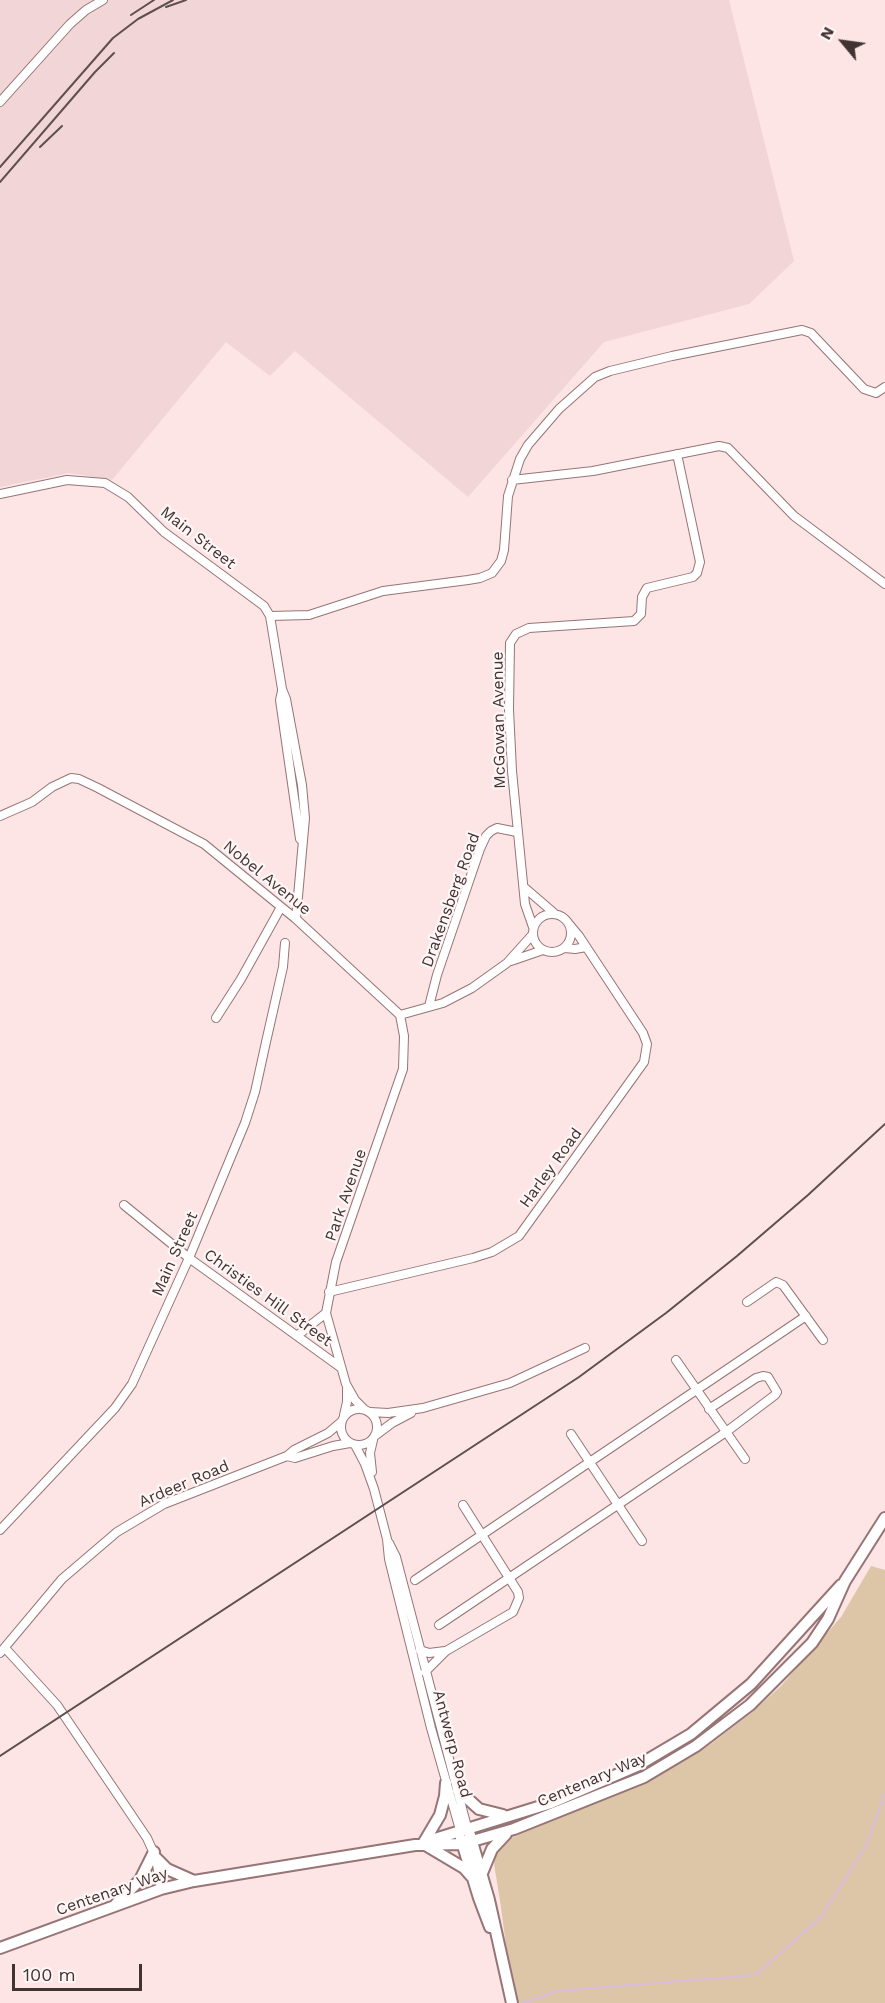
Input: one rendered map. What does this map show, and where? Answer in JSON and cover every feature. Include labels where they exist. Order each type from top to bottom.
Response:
[{"type":"main road","name":"Centenary Way","points":[[0,1948],[161,1889],[194,1881],[422,1844],[467,1843],[514,1829],[644,1777],[696,1746],[750,1705],[812,1643],[828,1619],[845,1581],[885,1518]]},
{"type":"main road","name":"Centenary Way","points":[[422,1844],[551,1803],[627,1771],[692,1734],[751,1684],[845,1581]]},
{"type":"main road","points":[[446,1783],[440,1815],[422,1844],[477,1875],[496,1842],[514,1829]]},
{"type":"main road","points":[[458,1790],[479,1809],[507,1816]]},
{"type":"main road","name":"Antwerp Road","points":[[464,1829],[500,1952],[512,2003]]},
{"type":"main road","points":[[114,1907],[140,1880],[155,1855],[167,1869],[194,1881]]},
{"type":"street","points":[[0,102],[70,24],[86,10],[103,0]]},
{"type":"street","points":[[296,919],[305,818],[302,785],[270,616],[309,615],[383,591],[488,576],[497,568],[504,550],[508,496],[520,459],[543,426],[578,391],[595,377],[610,370],[802,330],[811,333],[864,389],[876,393],[885,387]]},
{"type":"street","points":[[512,480],[593,471],[720,446],[728,448],[794,516],[885,584]]},
{"type":"street","name":"McGowan Avenue","points":[[533,930],[525,904],[517,832],[509,709],[510,643],[516,634],[529,628],[634,621],[641,614],[643,594],[648,588],[693,577],[697,573],[700,562],[677,454]]},
{"type":"street","name":"Main Street","points":[[0,494],[67,480],[105,483],[128,497],[164,532],[253,597],[264,606],[270,616]]},
{"type":"street","name":"Nobel Avenue","points":[[0,816],[32,802],[52,787],[71,778],[79,779],[98,788],[204,844],[296,919],[400,1015]]},
{"type":"street","name":"Drakensberg Road","points":[[429,1006],[437,975],[486,836],[497,828],[517,832]]},
{"type":"street","points":[[525,888],[569,924],[571,935],[565,948]]},
{"type":"street","points":[[529,917],[536,907],[543,904]]},
{"type":"street","points":[[216,1018],[241,980],[281,907]]},
{"type":"street","points":[[507,963],[544,915],[554,913]]},
{"type":"street","name":"Harley Road","points":[[329,1292],[473,1258],[492,1252],[519,1236],[629,1083],[646,1056],[648,1044],[644,1033],[569,924]]},
{"type":"street","points":[[533,930],[536,943],[543,950]]},
{"type":"street","name":"Main Street","points":[[0,1530],[124,1396],[132,1384],[189,1258],[238,1141],[255,1092],[283,967],[285,944]]},
{"type":"street","points":[[400,1015],[456,998],[507,963],[543,950],[553,952],[565,948],[586,947]]},
{"type":"street","name":"Park Avenue","points":[[367,1411],[355,1400],[346,1384],[326,1313],[336,1262],[403,1069],[404,1036],[400,1015]]},
{"type":"street","name":"Christies Hill Street","points":[[124,1205],[189,1258],[340,1367]]},
{"type":"street","points":[[747,1302],[776,1282],[783,1285],[823,1340]]},
{"type":"street","points":[[298,1335],[326,1313]]},
{"type":"street","points":[[415,1580],[806,1316]]},
{"type":"street","points":[[423,1408],[388,1413],[350,1411],[342,1420],[343,1436],[352,1444],[364,1445],[401,1417],[423,1408],[510,1383],[585,1348]]},
{"type":"street","points":[[676,1360],[745,1459]]},
{"type":"street","points":[[439,1624],[726,1432],[777,1392],[768,1377],[763,1376],[756,1378],[710,1409]]},
{"type":"street","name":"Park Avenue","points":[[342,1420],[347,1402],[346,1384]]},
{"type":"street","points":[[367,1411],[377,1424],[374,1437]]},
{"type":"street","name":"Ardeer Road","points":[[2,1650],[62,1579],[117,1532],[164,1504],[287,1456],[294,1450],[328,1434],[342,1420]]},
{"type":"street","points":[[571,1434],[642,1541]]},
{"type":"street","name":"Antwerp Road","points":[[374,1437],[370,1459],[374,1489]]},
{"type":"street","name":"Ardeer Road","points":[[287,1456],[295,1458],[327,1448],[352,1444]]},
{"type":"street","name":"Antwerp Road","points":[[352,1444],[365,1464],[374,1489],[387,1539],[389,1559],[446,1783],[464,1829]]},
{"type":"street","points":[[425,1672],[446,1651],[513,1612],[519,1598],[518,1592],[463,1505]]},
{"type":"street","name":"Antwerp Road","points":[[387,1539],[396,1557],[458,1790],[464,1829]]},
{"type":"street","points":[[2,1650],[57,1705],[147,1838],[155,1855],[161,1889]]},
{"type":"street","points":[[420,1650],[429,1653],[446,1651]]},
{"type":"shaded area","points":[[0,0],[729,0],[794,261],[749,304],[604,342],[468,497],[295,351],[270,376],[226,342],[112,480],[69,473],[0,487]]},
{"type":"shaded area","points":[[871,1566],[885,1570],[885,2003],[517,2003],[509,1969],[495,1870],[497,1850],[509,1839],[662,1774],[712,1743],[781,1686],[841,1617]]},
{"type":"waterway","points":[[522,2003],[558,1991],[756,1975],[822,1916],[866,1845],[885,1794]]},
{"type":"railway","points":[[131,15],[154,0]]},
{"type":"railway","points":[[0,167],[113,38],[138,19],[173,0]]},
{"type":"railway","points":[[166,7],[186,0]]},
{"type":"railway","points":[[0,182],[114,53]]},
{"type":"railway","points":[[40,147],[62,126]]},
{"type":"railway","points":[[0,1756],[579,1377],[666,1313],[737,1256],[885,1124]]}]
